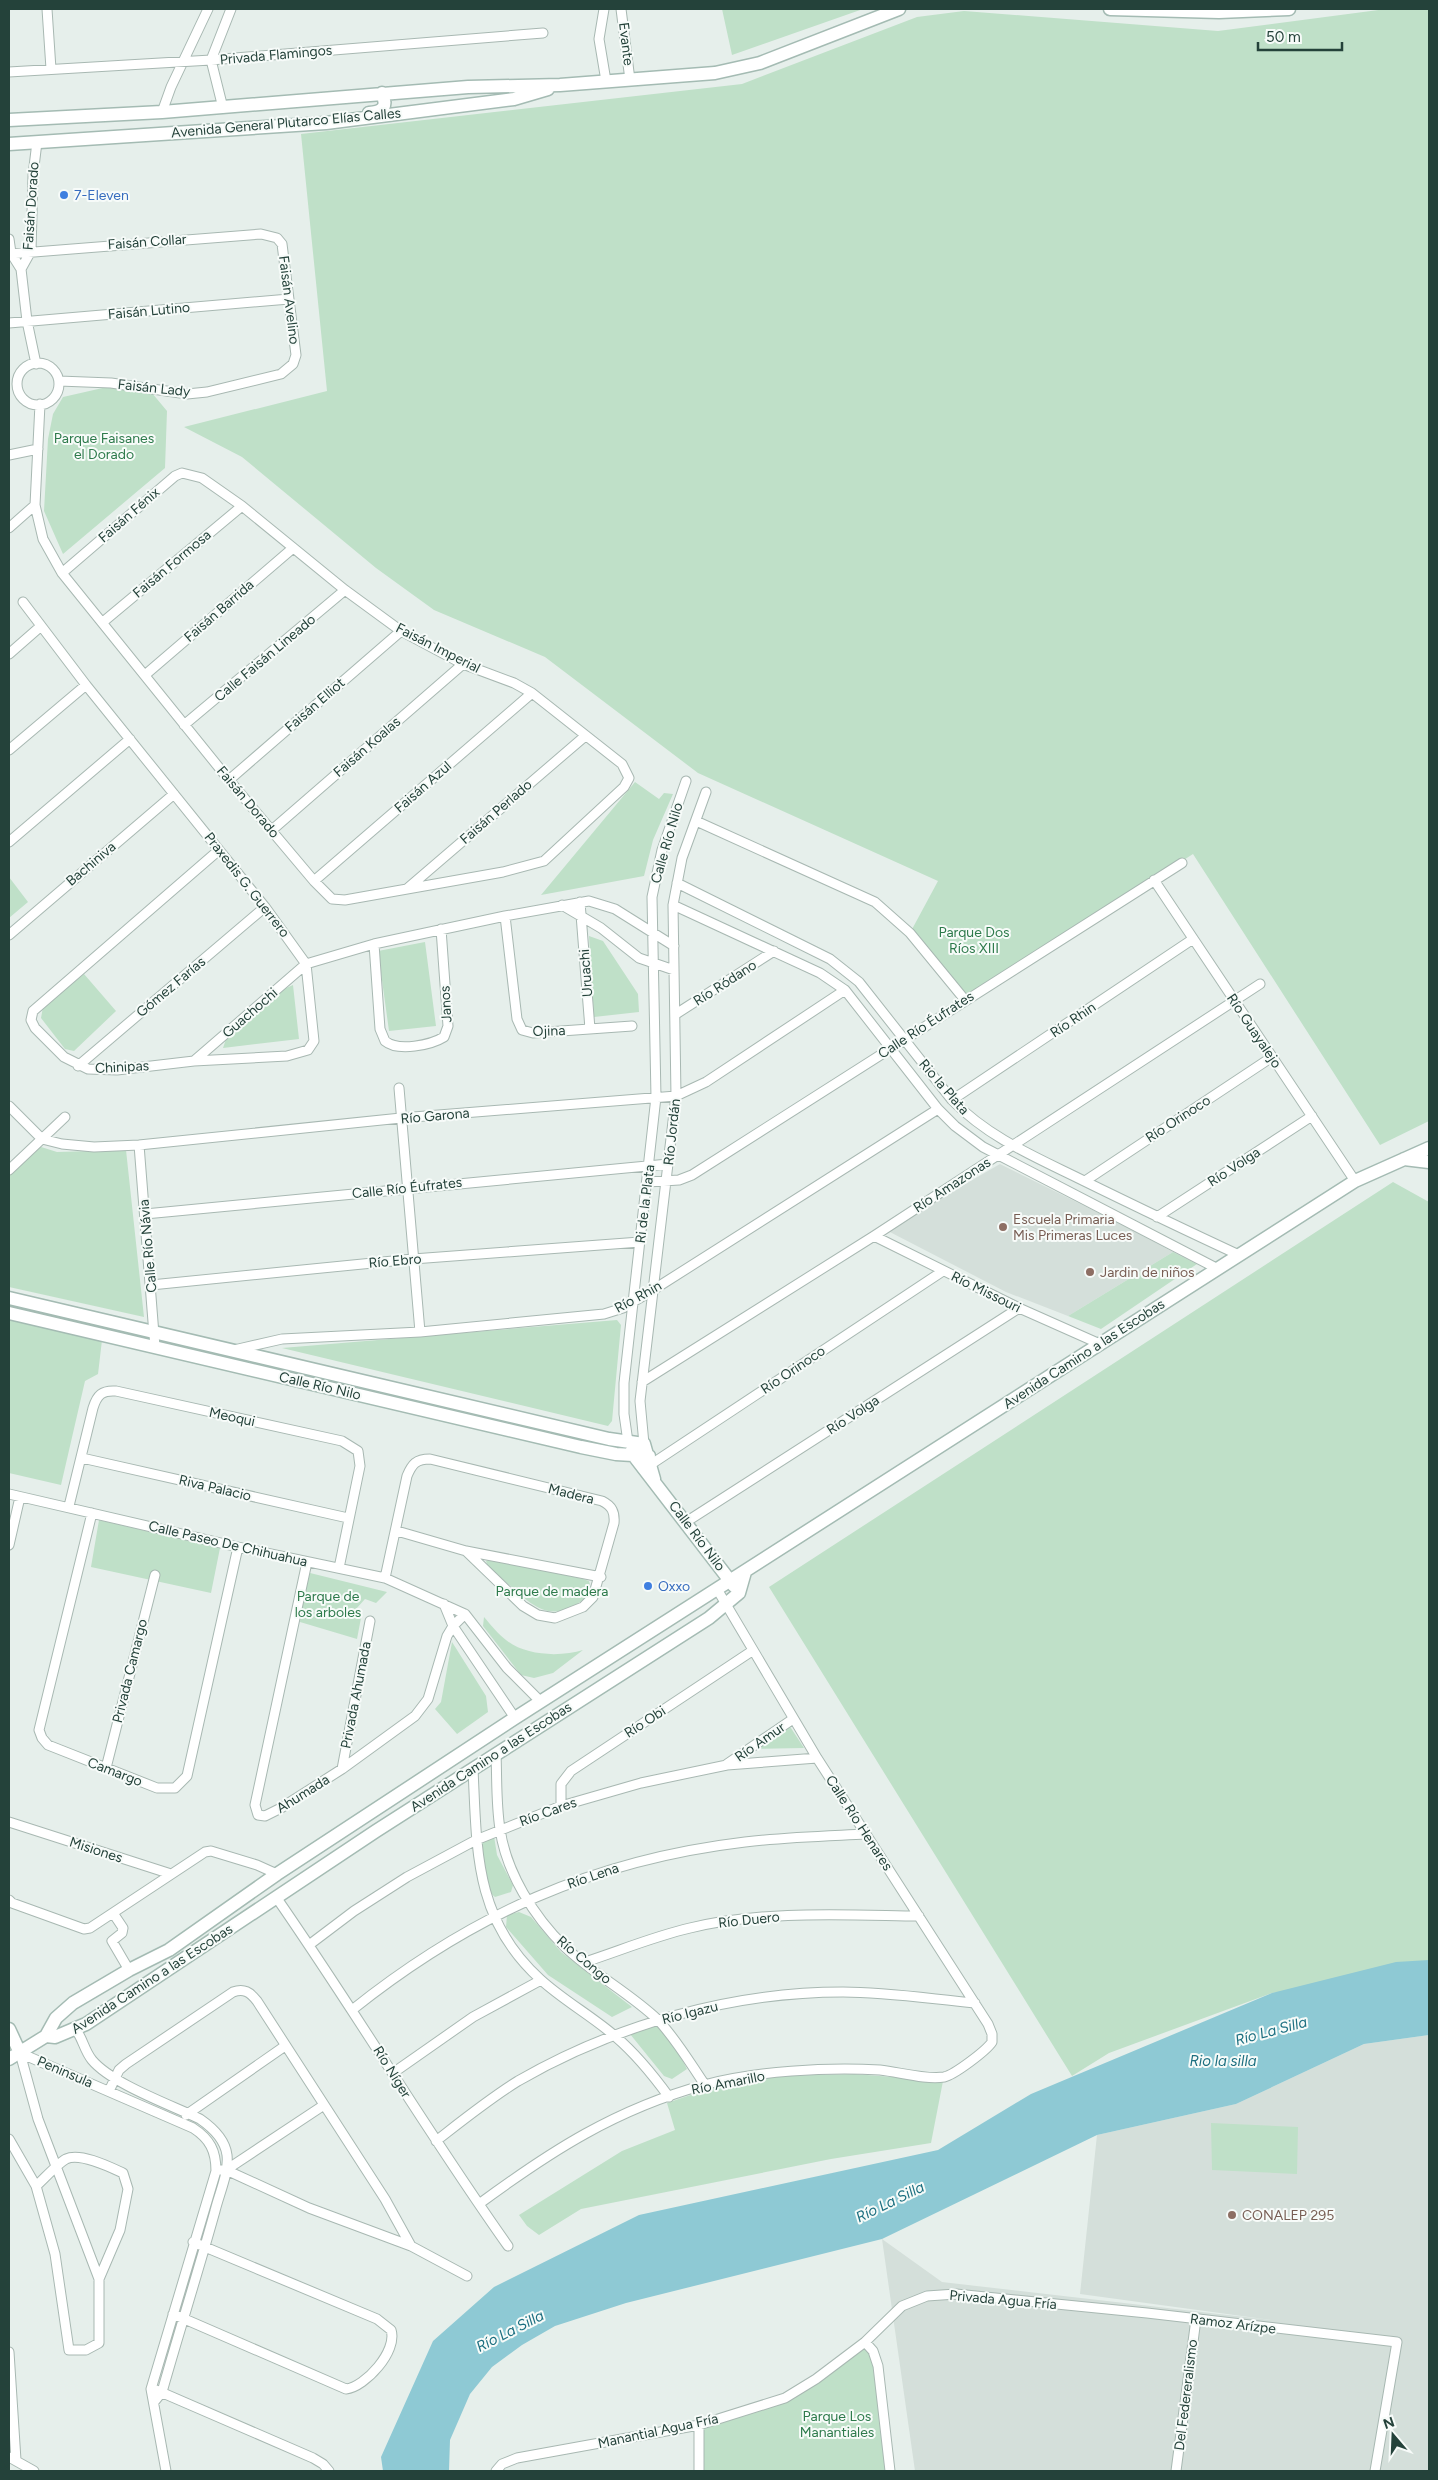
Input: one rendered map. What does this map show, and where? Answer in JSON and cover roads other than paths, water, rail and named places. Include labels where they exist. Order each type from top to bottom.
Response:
[{"type":"street","points":[[47,9],[51,69]]},
{"type":"street","points":[[162,112],[208,9]]},
{"type":"street","points":[[223,108],[211,60],[231,9]]},
{"type":"street","name":"Evante","points":[[604,9],[599,39],[606,82]]},
{"type":"street","name":"Evante","points":[[621,9],[630,80]]},
{"type":"street","name":"Avenida General Plutarco Elías Calles","points":[[9,120],[223,108],[503,84],[560,85],[715,73],[740,68],[899,9]]},
{"type":"street","points":[[1110,9],[1203,12],[1289,9]]},
{"type":"street","name":"Privada Flamingos","points":[[9,72],[211,60],[544,33]]},
{"type":"street","name":"Avenida General Plutarco Elías Calles","points":[[9,144],[326,123],[514,99],[560,85]]},
{"type":"street","points":[[326,123],[335,116],[381,111],[385,104],[382,93]]},
{"type":"street","name":"Faisán Dorado","points":[[21,269],[31,251],[33,175],[38,142]]},
{"type":"street","name":"Faisán Collar","points":[[10,254],[262,234],[277,238],[282,244]]},
{"type":"street","name":"Faisán Dorado","points":[[9,239],[10,254],[21,269],[27,321],[36,364]]},
{"type":"street","name":"Faisán Avelino","points":[[282,244],[296,355]]},
{"type":"street","name":"Faisán Lutino","points":[[9,323],[289,299]]},
{"type":"street","name":"Faisán Lady","points":[[59,381],[112,383],[187,394],[207,392],[281,374],[293,364],[296,355]]},
{"type":"street","points":[[36,364],[50,367],[59,381],[59,387],[54,398],[40,404],[27,401],[13,387],[23,370],[36,364]]},
{"type":"street","name":"Faisán Dorado","points":[[40,404],[35,505],[43,539],[62,573],[229,780],[325,894],[338,900],[502,872],[544,861],[624,787],[630,778],[629,773]]},
{"type":"street","points":[[9,455],[38,449]]},
{"type":"street","name":"Faisán Fénix","points":[[62,573],[132,510],[175,476],[182,474],[202,478]]},
{"type":"street","name":"Faisán Imperial","points":[[202,478],[242,506],[345,590],[401,631],[463,664],[514,683],[532,693],[584,737],[622,764],[629,773]]},
{"type":"street","points":[[9,528],[35,505]]},
{"type":"street","name":"Faisán Formosa","points":[[103,622],[242,506]]},
{"type":"street","name":"Faisán Barrida","points":[[145,675],[293,548]]},
{"type":"street","name":"Calle Faisán Lineado","points":[[184,725],[345,590]]},
{"type":"street","name":"Praxedis G. Guerrero","points":[[22,602],[86,685],[265,907],[306,964]]},
{"type":"street","points":[[9,654],[41,626]]},
{"type":"street","name":"Faisán Elliot","points":[[229,780],[401,631]]},
{"type":"street","name":"Faisán Koalas","points":[[272,830],[463,664]]},
{"type":"street","points":[[9,750],[86,685]]},
{"type":"street","name":"Faisán Azul","points":[[314,881],[532,693]]},
{"type":"street","name":"Faisán Perlado","points":[[408,888],[584,737]]},
{"type":"street","points":[[9,842],[130,739]]},
{"type":"street","name":"Calle Río Nilo","points":[[652,964],[652,897],[657,869],[686,782]]},
{"type":"street","name":"Río Jordán","points":[[647,1458],[640,1415],[642,1382],[676,1096],[674,905],[682,858],[706,792]]},
{"type":"street","name":"Bachiniva","points":[[9,935],[174,794]]},
{"type":"street","points":[[696,821],[860,893],[887,910],[910,933],[965,1000]]},
{"type":"street","name":"Chinipas","points":[[219,850],[33,1011],[31,1020],[35,1028],[64,1056],[78,1066],[88,1069],[117,1070],[194,1061],[287,1056],[308,1050],[312,1046],[314,1034],[306,964]]},
{"type":"street","name":"Calle Río Éufrates","points":[[648,1182],[667,1181],[692,1175],[1182,863]]},
{"type":"street","name":"Río Guayalejo","points":[[1154,880],[1355,1180]]},
{"type":"street","name":"Rio la Plata","points":[[677,883],[830,959],[846,970],[859,982],[952,1100],[978,1124],[1012,1146],[1239,1256]]},
{"type":"street","points":[[306,964],[374,944],[580,902],[597,902],[606,905],[674,946]]},
{"type":"street","name":"Uruachi","points":[[580,902],[583,917],[590,1029]]},
{"type":"street","points":[[562,905],[601,928],[628,951],[652,964],[674,970]]},
{"type":"street","name":"Rio la Plata","points":[[674,905],[820,973],[845,990],[938,1109],[968,1137],[998,1155],[1218,1269]]},
{"type":"street","name":"Gómez Farías","points":[[78,1066],[265,907]]},
{"type":"street","name":"Ojina","points":[[505,916],[517,1019],[522,1030],[533,1033],[632,1026]]},
{"type":"street","name":"Janos","points":[[374,944],[380,1029],[385,1041],[394,1046],[430,1044],[444,1037],[448,1026],[441,929]]},
{"type":"street","name":"Río Rhin","points":[[952,1100],[1193,939]]},
{"type":"street","name":"Río Ródano","points":[[676,1014],[774,951]]},
{"type":"street","name":"Guachochi","points":[[194,1061],[306,964]]},
{"type":"street","name":"Ri de la Plata","points":[[628,1442],[624,1392],[632,1302],[648,1182],[656,1097],[652,964]]},
{"type":"street","name":"Río Amazonas","points":[[642,1382],[874,1236],[1260,984]]},
{"type":"street","name":"Río Garona","points":[[42,1139],[77,1146],[139,1145],[401,1118],[676,1096],[706,1082],[845,990]]},
{"type":"street","name":"Río Orinoco","points":[[1084,1181],[1272,1057]]},
{"type":"street","points":[[399,1088],[420,1332]]},
{"type":"street","points":[[9,1106],[42,1139]]},
{"type":"street","name":"Río Rhin","points":[[230,1351],[282,1339],[420,1332],[604,1314],[632,1302],[653,1290],[938,1109]]},
{"type":"street","name":"Río Volga","points":[[1156,1217],[1312,1116]]},
{"type":"street","points":[[9,1170],[65,1117]]},
{"type":"street","name":"Calle Río Návia","points":[[139,1145],[155,1347]]},
{"type":"street","name":"Avenida Camino a las Escobas","points":[[739,1593],[726,1605],[376,1831],[76,2030],[55,2037],[46,2036],[56,2018],[63,2011],[129,1970],[169,1950],[278,1874],[515,1718],[1355,1180],[1429,1148]]},
{"type":"street","points":[[1402,1159],[1429,1162]]},
{"type":"street","name":"Calle Río Éufrates","points":[[145,1214],[668,1164]]},
{"type":"street","name":"Río Missouri","points":[[874,1236],[1019,1308],[1100,1344]]},
{"type":"street","name":"Río Ebro","points":[[151,1285],[413,1259],[640,1242]]},
{"type":"street","name":"Río Orinoco","points":[[647,1458],[943,1271]]},
{"type":"street","name":"Calle Río Nilo","points":[[9,1298],[230,1351],[628,1442],[647,1458],[654,1479],[739,1593]]},
{"type":"street","name":"Río Volga","points":[[686,1522],[1019,1308]]},
{"type":"street","name":"Calle Río Nilo","points":[[9,1313],[581,1447],[647,1458]]},
{"type":"street","name":"Meoqui","points":[[69,1506],[95,1401],[98,1395],[110,1391],[342,1441],[358,1451],[360,1460],[339,1568]]},
{"type":"street","points":[[628,1442],[633,1456]]},
{"type":"street","name":"Riva Palacio","points":[[82,1458],[348,1518]]},
{"type":"street","name":"Madera","points":[[385,1578],[410,1468],[420,1460],[430,1459],[608,1504],[611,1507],[614,1518],[601,1577]]},
{"type":"street","name":"Calle Paseo De Chihuahua","points":[[9,1494],[69,1506],[238,1547],[385,1578],[465,1614],[507,1668],[541,1702]]},
{"type":"street","points":[[9,1545],[20,1497]]},
{"type":"street","name":"Camargo","points":[[92,1513],[39,1730],[48,1746],[157,1788],[166,1790],[175,1788],[186,1776],[238,1547]]},
{"type":"street","points":[[397,1531],[466,1551],[601,1577],[593,1597],[583,1607],[565,1616],[548,1618],[523,1606],[466,1551]]},
{"type":"street","name":"Ahumada","points":[[307,1562],[255,1805],[256,1813],[261,1816],[270,1815],[342,1769],[422,1709],[428,1699],[445,1643],[453,1626],[465,1614]]},
{"type":"street","points":[[739,1593],[745,1572]]},
{"type":"street","name":"Privada Camargo","points":[[106,1768],[155,1575]]},
{"type":"street","name":"Calle Río Henares","points":[[717,1589],[792,1719],[975,2003],[988,2024],[993,2038]]},
{"type":"street","points":[[444,1604],[453,1626],[515,1718]]},
{"type":"street","name":"Privada Ahumada","points":[[342,1769],[370,1622]]},
{"type":"street","name":"Río Obi","points":[[561,1806],[561,1784],[571,1771],[752,1652]]},
{"type":"street","name":"Río Amur","points":[[727,1765],[792,1719]]},
{"type":"street","name":"Río Congo","points":[[496,1753],[500,1829],[513,1872],[528,1899],[554,1935],[658,2020],[682,2050],[705,2085]]},
{"type":"street","name":"Río Cares","points":[[308,1945],[378,1894],[476,1840],[561,1806],[641,1784],[727,1765],[817,1758]]},
{"type":"street","points":[[473,1769],[476,1840],[480,1873],[495,1915],[508,1942],[541,1980],[615,2036],[639,2059],[669,2097]]},
{"type":"street","points":[[366,1816],[376,1831]]},
{"type":"street","name":"Misiones","points":[[9,1822],[171,1874]]},
{"type":"street","points":[[9,1830],[22,1825]]},
{"type":"street","name":"Río Lena","points":[[352,2010],[411,1965],[495,1915],[528,1899],[604,1872],[645,1860],[691,1850],[745,1842],[866,1834]]},
{"type":"street","points":[[9,1900],[12,1903],[84,1929],[90,1928],[205,1852],[211,1851],[257,1865],[278,1874]]},
{"type":"street","name":"Río Níger","points":[[276,1897],[352,2010],[436,2141],[508,2246]]},
{"type":"street","points":[[113,1913],[123,1928],[122,1933],[112,1941],[113,1946],[129,1970]]},
{"type":"street","name":"Río Duero","points":[[585,1962],[690,1928],[746,1918],[831,1915],[919,1916]]},
{"type":"street","points":[[393,2073],[465,2022],[541,1980]]},
{"type":"street","points":[[109,2091],[115,2078],[126,2064],[227,1996],[238,1990],[243,1990],[253,1996],[389,2205],[410,2246]]},
{"type":"street","name":"Río Igazu","points":[[436,2141],[494,2096],[519,2081],[615,2036],[658,2020],[731,2003],[799,1993],[844,1992],[975,2003]]},
{"type":"street","points":[[9,2029],[14,2056],[58,2167],[98,2279],[98,2342],[86,2350],[69,2350],[55,2254],[36,2186],[9,2139]]},
{"type":"street","name":"Peninsula","points":[[76,2030],[84,2040],[86,2050],[92,2059],[115,2078],[188,2113],[213,2128],[221,2140],[227,2155],[226,2170]]},
{"type":"street","points":[[14,2056],[46,2036]]},
{"type":"street","name":"Río Amarillo","points":[[478,2204],[567,2143],[623,2115],[705,2085],[777,2073],[834,2069],[880,2070],[943,2077],[955,2072],[988,2047],[993,2038]]},
{"type":"street","points":[[178,2122],[188,2113],[285,2046]]},
{"type":"street","name":"Peninsula","points":[[14,2056],[109,2091],[193,2128],[204,2135],[210,2144],[216,2158],[216,2171]]},
{"type":"street","points":[[166,2471],[151,2389],[193,2242],[216,2171],[226,2170],[324,2105]]},
{"type":"street","points":[[36,2186],[65,2159],[75,2157],[104,2163],[123,2173],[128,2189],[120,2230],[98,2279]]},
{"type":"street","points":[[154,2402],[162,2392],[226,2170]]},
{"type":"street","points":[[226,2170],[309,2208],[410,2246],[467,2276]]},
{"type":"street","points":[[173,2314],[346,2389],[354,2388],[369,2378],[393,2340],[392,2330],[378,2319],[193,2242]]},
{"type":"street","name":"Privada Agua Fría","points":[[865,2342],[902,2306],[927,2296],[964,2295],[1068,2306]]},
{"type":"street","name":"Ramoz Arízpe","points":[[1068,2306],[1397,2342],[1375,2471]]},
{"type":"street","name":"Del Federeralismo","points":[[1176,2471],[1196,2320]]},
{"type":"street","points":[[865,2342],[873,2351],[878,2366],[890,2471]]},
{"type":"street","name":"Manantial Agua Fría","points":[[496,2471],[502,2464],[517,2458],[699,2425],[785,2398],[816,2379],[865,2342]]},
{"type":"street","points":[[9,2352],[12,2458],[34,2471]]},
{"type":"street","points":[[151,2389],[162,2392],[312,2458],[323,2464],[328,2471]]},
{"type":"street","points":[[699,2425],[699,2471]]},
{"type":"water","name":"Rio la silla","points":[[1429,1960],[1429,2035],[1364,2044],[1236,2104],[1097,2135],[882,2239],[626,2303],[555,2326],[522,2345],[492,2367],[470,2394],[450,2440],[449,2471],[383,2471],[381,2457],[433,2341],[494,2287],[639,2215],[938,2150],[1031,2094],[1272,1993],[1396,1962]]},
{"type":"place","name":"7-Eleven","points":[[64,195]]},
{"type":"place","name":"Escuela Primaria Mis Primeras Luces","points":[[1003,1227]]},
{"type":"place","name":"Jardin de niños","points":[[1090,1272]]},
{"type":"place","name":"Oxxo","points":[[648,1586]]},
{"type":"place","name":"CONALEP 295","points":[[1232,2215]]},
{"type":"park label","name":"Parque Faisanes el Dorado","points":[[104,446]]},
{"type":"park label","name":"Parque Dos Ríos XIII","points":[[974,940]]},
{"type":"park label","name":"Parque de madera","points":[[552,1591]]},
{"type":"park label","name":"Parque de los arboles","points":[[328,1604]]},
{"type":"park label","name":"Parque Los Manantiales","points":[[837,2424]]},
{"type":"water label","name":"Río La Silla","points":[[1271,2031]]},
{"type":"water label","name":"Río La Silla","points":[[890,2202]]},
{"type":"water label","name":"Río La Silla","points":[[510,2331]]}]
